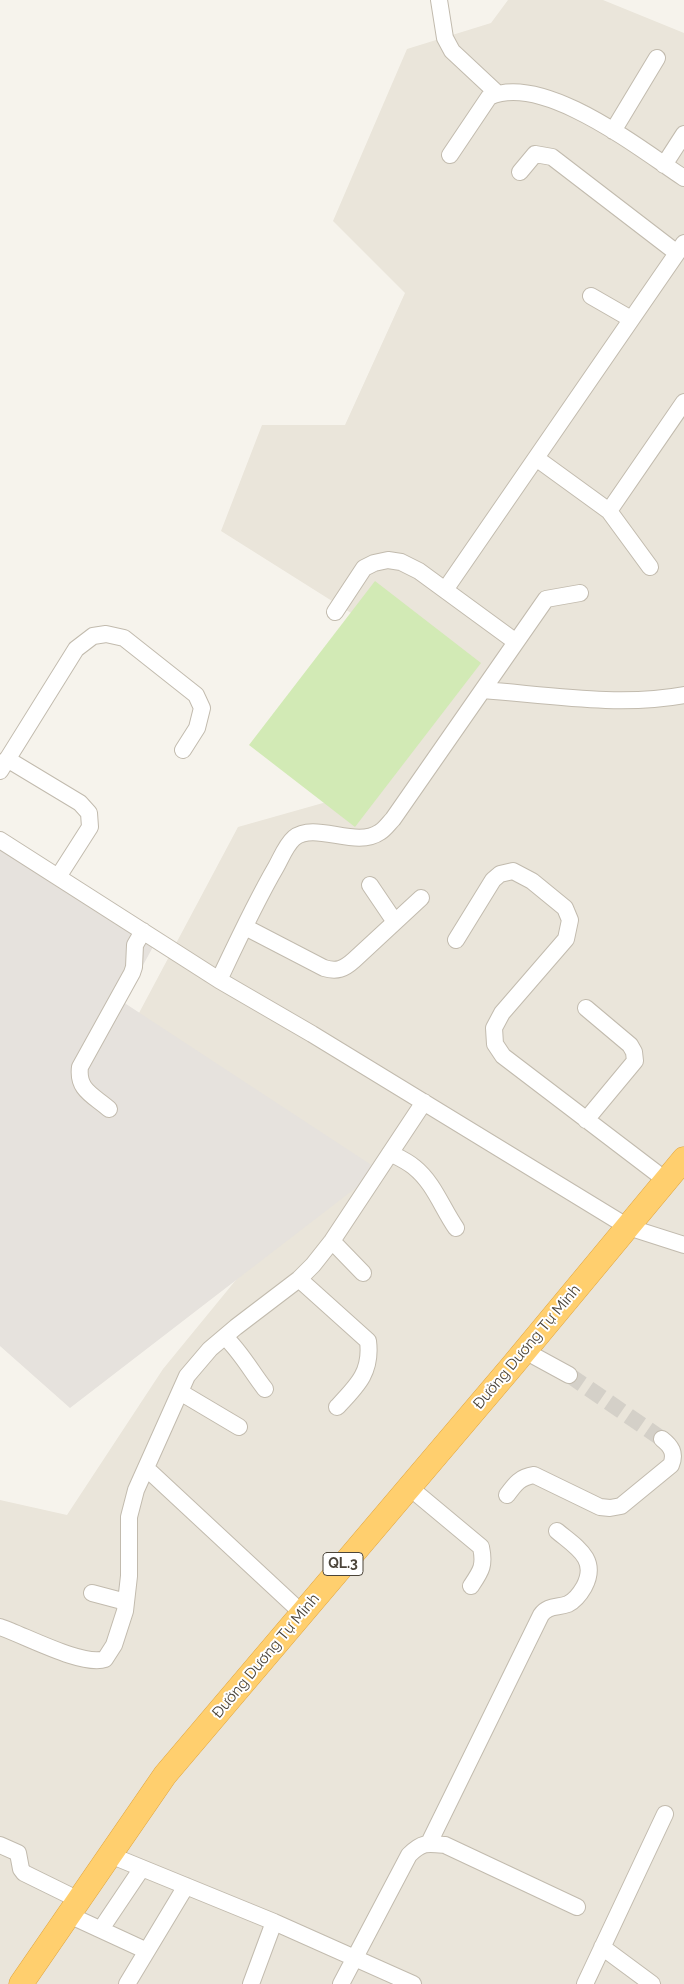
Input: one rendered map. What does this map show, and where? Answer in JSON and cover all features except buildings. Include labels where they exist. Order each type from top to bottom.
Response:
[{"type":"highway","name":"Đường Dương Tự Minh","points":[[21,1984],[165,1775],[684,1159]]},
{"type":"street","points":[[439,0],[445,38],[452,51],[497,93]]},
{"type":"street","points":[[613,131],[657,58]]},
{"type":"street","points":[[450,155],[489,97],[497,93],[507,92],[539,96],[567,105],[613,131],[684,178]]},
{"type":"street","points":[[664,165],[684,134]]},
{"type":"street","points":[[445,590],[681,248],[552,157],[535,154],[520,172]]},
{"type":"street","points":[[591,296],[631,319]]},
{"type":"street","points":[[609,511],[684,402]]},
{"type":"street","points":[[536,458],[609,511],[650,567]]},
{"type":"street","points":[[335,612],[364,568],[381,561],[401,562],[419,571],[516,642]]},
{"type":"street","points":[[219,980],[265,885],[295,838],[307,833],[316,832],[343,837],[363,837],[379,833],[393,818],[546,599],[580,593]]},
{"type":"street","points":[[58,877],[90,827],[89,813],[80,803],[4,765],[76,649],[93,636],[106,634],[124,638],[196,695],[202,708],[197,728],[183,750]]},
{"type":"street","points":[[483,690],[609,699],[652,699],[684,695]]},
{"type":"street","points":[[0,840],[219,980],[312,1034],[628,1227],[684,1245]]},
{"type":"street","points":[[456,940],[487,889],[500,874],[513,871],[532,881],[565,908],[570,920],[566,939],[502,1012],[494,1028],[495,1044],[503,1056],[666,1181]]},
{"type":"street","points":[[370,885],[395,922]]},
{"type":"street","points":[[245,927],[324,968],[338,970],[344,968],[421,898]]},
{"type":"street","points":[[108,1109],[81,1085],[79,1077],[80,1067],[132,973],[135,945],[143,931]]},
{"type":"street","points":[[586,1008],[630,1045],[634,1052],[635,1061],[586,1120]]},
{"type":"street","points":[[0,1627],[82,1659],[99,1662],[106,1659],[114,1645],[126,1602],[129,1576],[129,1517],[136,1490],[187,1376],[210,1349],[299,1279],[332,1241],[424,1102]]},
{"type":"street","points":[[390,1153],[412,1165],[422,1174],[434,1189],[444,1211],[456,1228]]},
{"type":"street","points":[[332,1241],[363,1273]]},
{"type":"street","points":[[299,1279],[368,1341],[370,1356],[366,1370],[355,1387],[337,1407]]},
{"type":"street","points":[[225,1337],[238,1350],[246,1365],[265,1389]]},
{"type":"street","points":[[525,1350],[569,1375]]},
{"type":"street","points":[[180,1392],[239,1427]]},
{"type":"street","points":[[507,1495],[524,1476],[534,1475],[600,1507],[621,1506],[671,1464],[674,1458],[673,1452],[670,1445],[662,1439]]},
{"type":"street","points":[[146,1468],[302,1613]]},
{"type":"street","points":[[409,1487],[481,1547],[484,1559],[482,1570],[471,1586]]},
{"type":"street","points":[[429,1843],[541,1615],[547,1608],[571,1603],[580,1595],[587,1581],[588,1560],[557,1531]]},
{"type":"street","points":[[92,1593],[126,1602]]},
{"type":"street","points":[[585,1984],[664,1814]]},
{"type":"street","points":[[340,1984],[408,1855],[418,1846],[429,1843],[446,1845],[577,1907]]},
{"type":"street","points":[[0,1844],[14,1849],[18,1853],[21,1869],[24,1873],[74,1908],[101,1930],[147,1951]]},
{"type":"street","points":[[110,1855],[274,1922],[412,1984]]},
{"type":"street","points":[[101,1930],[142,1868]]},
{"type":"street","points":[[126,1984],[186,1886]]},
{"type":"street","points":[[251,1984],[274,1922]]},
{"type":"street","points":[[602,1947],[652,1984]]},
{"type":"shaded area","points":[[508,0],[603,0],[684,33],[684,1984],[0,1984],[0,1500],[67,1515],[163,1369],[312,1187],[123,1043],[238,827],[369,790],[451,676],[221,531],[262,425],[345,425],[405,293],[333,221],[407,49],[491,23]]},
{"type":"shaded area","points":[[0,847],[154,945],[123,1002],[379,1170],[70,1408],[0,1346]]},
{"type":"green space","points":[[375,581],[481,663],[355,827],[249,745]]},
{"type":"tunnel","points":[[569,1375],[662,1439]]}]
